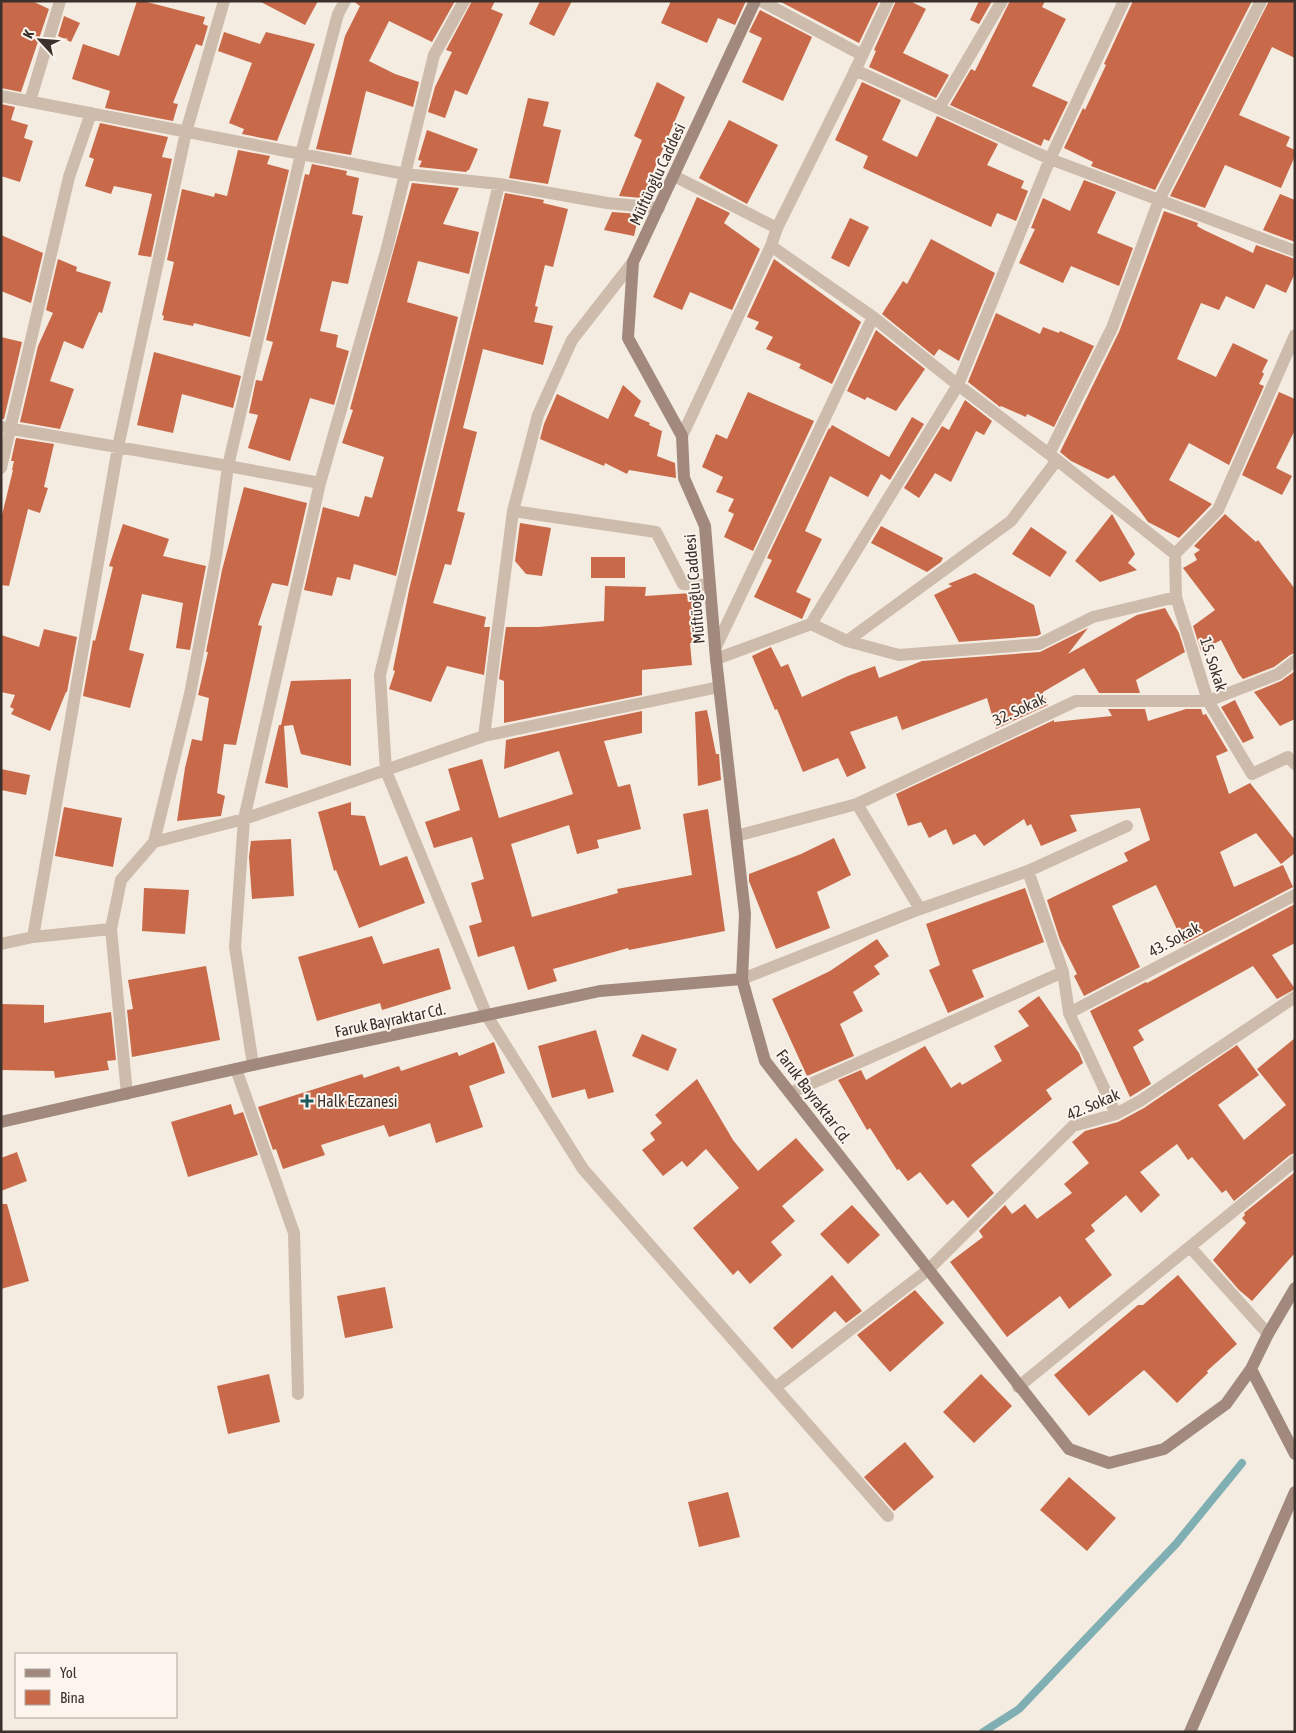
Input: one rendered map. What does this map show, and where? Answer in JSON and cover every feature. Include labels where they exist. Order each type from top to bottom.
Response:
[{"type":"street","points":[[30,101],[60,1]]},
{"type":"street","points":[[33,937],[118,447],[186,132],[224,1]]},
{"type":"street","points":[[127,1094],[111,929],[121,880],[154,842],[190,694],[216,557],[228,466],[301,154],[338,14],[344,1]]},
{"type":"street","points":[[254,1065],[235,947],[244,819],[320,483],[387,248],[434,55],[464,1]]},
{"type":"street","name":"Müftüoğlu Caddesi","points":[[742,979],[745,914],[715,654],[705,526],[684,478],[682,436],[628,338],[633,262],[755,1]]},
{"type":"street","points":[[761,1],[862,55]]},
{"type":"street","points":[[682,436],[771,246],[777,228],[888,1]]},
{"type":"street","points":[[940,108],[1002,1]]},
{"type":"street","points":[[715,654],[811,624],[958,385],[1050,159],[1124,1]]},
{"type":"street","points":[[847,642],[1011,521],[1053,457],[1112,328],[1159,200],[1261,1]]},
{"type":"street","points":[[855,70],[1050,159],[1295,251]]},
{"type":"street","points":[[1,96],[405,174],[500,184],[607,203],[659,208]]},
{"type":"street","points":[[1,468],[6,428],[69,177],[91,113]]},
{"type":"street","points":[[674,176],[777,228]]},
{"type":"street","points":[[500,184],[380,675],[386,771],[487,1016],[583,1169],[888,1516]]},
{"type":"street","points":[[771,246],[873,317],[1175,554],[1218,510],[1295,335]]},
{"type":"street","points":[[484,736],[513,510],[538,415],[572,340],[633,262]]},
{"type":"street","points":[[715,654],[873,317]]},
{"type":"street","points":[[6,428],[320,483]]},
{"type":"street","points":[[513,510],[656,532],[683,584],[709,585]]},
{"type":"street","name":"15. Sokak","points":[[1175,554],[1176,597],[1208,701],[1252,774],[1288,757],[1295,764]]},
{"type":"street","points":[[811,624],[847,642],[899,655],[1039,644],[1093,617],[1176,597]]},
{"type":"street","points":[[1208,701],[1278,674],[1295,661]]},
{"type":"street","points":[[154,842],[244,819],[484,736],[719,686]]},
{"type":"street","name":"32. Sokak","points":[[736,836],[857,804],[1076,701],[1208,701]]},
{"type":"street","points":[[857,804],[920,909]]},
{"type":"street","points":[[742,979],[920,909],[1028,871],[1127,826]]},
{"type":"street","points":[[1028,871],[1063,972],[1069,1013],[1116,1114]]},
{"type":"street","name":"43. Sokak","points":[[1069,1013],[1295,895]]},
{"type":"street","points":[[1,944],[33,937],[111,929]]},
{"type":"street","points":[[790,1093],[1063,972]]},
{"type":"street","name":"Faruk Bayraktar Cd.","points":[[1,1122],[254,1065],[600,991],[742,979],[765,1061],[1018,1387],[1069,1449],[1110,1463],[1164,1448],[1226,1404],[1251,1369],[1268,1334],[1295,1288]]},
{"type":"street","name":"42. Sokak","points":[[776,1387],[928,1270],[1073,1126],[1116,1114],[1140,1101],[1295,997]]},
{"type":"street","points":[[236,1069],[294,1233],[298,1394]]},
{"type":"street","points":[[1018,1387],[1295,1161]]},
{"type":"street","points":[[1190,1247],[1268,1334]]},
{"type":"street","points":[[1251,1369],[1295,1454]]},
{"type":"street","points":[[1190,1732],[1295,1492]]},
{"type":"building","points":[[1,1],[32,1],[49,9],[21,92],[1,88]]},
{"type":"building","points":[[137,1],[205,17],[203,24],[208,26],[202,46],[196,44],[173,103],[178,104],[173,121],[105,108],[110,91],[72,79],[83,44],[119,56]]},
{"type":"building","points":[[259,1],[318,1],[305,25]]},
{"type":"building","points":[[353,1],[455,1],[432,42],[389,21],[369,61],[395,74],[419,82],[413,107],[366,91],[351,155],[316,149],[345,36],[360,6]]},
{"type":"building","points":[[472,1],[495,1],[491,9],[503,14],[467,95],[455,90],[445,118],[428,112],[435,87],[452,52],[446,50]]},
{"type":"building","points":[[540,1],[572,1],[554,36],[529,24]]},
{"type":"building","points":[[671,1],[746,1],[735,25],[718,18],[707,43],[661,23]]},
{"type":"building","points":[[779,1],[879,1],[859,43]]},
{"type":"building","points":[[896,1],[910,1],[926,9],[903,53],[949,75],[936,98],[869,67],[876,51],[874,50]]},
{"type":"building","points":[[979,1],[992,1],[979,24],[970,20]]},
{"type":"building","points":[[1010,1],[1045,1],[1042,7],[1066,19],[1032,86],[1068,102],[1049,141],[1044,139],[1041,146],[950,105],[971,69],[975,71]]},
{"type":"building","points":[[1133,1],[1252,1],[1155,190],[1091,166],[1093,162],[1064,148],[1083,108],[1085,110]]},
{"type":"building","points":[[1269,1],[1295,1],[1295,58],[1272,47],[1239,115],[1290,137],[1286,146],[1295,150],[1295,156],[1281,188],[1225,165],[1205,208],[1170,196]]},
{"type":"building","points":[[760,10],[812,37],[783,101],[742,82],[762,38],[749,32]]},
{"type":"building","points":[[64,16],[80,23],[71,42],[58,36]]},
{"type":"building","points":[[224,32],[260,44],[266,32],[315,44],[277,141],[242,134],[244,129],[229,123],[252,63],[218,51]]},
{"type":"building","points":[[657,82],[685,97],[642,198],[619,196],[642,140],[634,136]]},
{"type":"building","points":[[862,82],[901,100],[882,140],[917,157],[937,116],[998,144],[987,165],[1024,181],[1021,188],[1028,191],[1016,221],[997,213],[991,227],[863,168],[868,156],[835,140]]},
{"type":"building","points":[[528,98],[549,102],[543,126],[561,130],[548,184],[509,178]]},
{"type":"building","points":[[1,104],[15,107],[11,120],[28,125],[24,138],[33,141],[20,182],[1,176]]},
{"type":"building","points":[[729,120],[778,145],[747,204],[699,178]]},
{"type":"building","points":[[100,123],[168,137],[162,157],[172,159],[151,257],[138,255],[152,194],[114,186],[111,194],[85,186],[94,159],[89,157]]},
{"type":"building","points":[[427,130],[478,149],[469,170],[466,172],[419,167],[422,161],[418,160]]},
{"type":"building","points":[[238,150],[270,156],[267,164],[289,170],[250,337],[194,323],[193,326],[163,320],[164,316],[162,315],[174,262],[167,260],[182,189],[214,197],[215,193],[227,196]]},
{"type":"building","points":[[312,164],[347,171],[346,175],[359,178],[352,214],[363,216],[348,284],[332,281],[320,331],[338,335],[336,347],[349,351],[334,405],[310,398],[290,461],[248,448],[258,415],[249,413],[256,380],[262,381],[273,342],[266,340],[305,174],[309,175]]},
{"type":"building","points":[[1084,180],[1116,192],[1097,233],[1133,248],[1119,286],[1071,266],[1063,283],[1019,263],[1035,229],[1031,228],[1043,198],[1070,211]]},
{"type":"building","points":[[412,183],[459,188],[443,224],[479,232],[469,274],[418,261],[407,302],[458,317],[396,576],[354,564],[350,580],[337,577],[332,596],[304,590],[323,507],[359,517],[365,496],[372,498],[384,457],[342,443],[353,410],[350,409]]},
{"type":"building","points":[[505,193],[544,200],[543,203],[568,209],[553,267],[545,265],[535,306],[538,307],[534,322],[553,326],[543,365],[483,349],[463,428],[477,432],[457,511],[465,513],[451,565],[445,564],[433,603],[486,617],[484,627],[490,627],[484,675],[447,666],[431,702],[389,689],[395,671],[393,670],[409,590]]},
{"type":"building","points":[[1280,194],[1295,200],[1295,242],[1263,230]]},
{"type":"building","points":[[697,197],[730,213],[724,223],[760,249],[732,310],[690,292],[682,310],[653,297]]},
{"type":"building","points":[[1164,211],[1198,223],[1197,226],[1204,230],[1253,253],[1256,245],[1295,259],[1295,273],[1286,293],[1266,284],[1254,309],[1226,296],[1219,310],[1201,303],[1177,359],[1216,377],[1233,343],[1268,360],[1259,384],[1264,386],[1229,465],[1189,443],[1169,480],[1212,504],[1179,538],[1148,522],[1114,475],[1108,479],[1071,461],[1060,452],[1119,332]]},
{"type":"building","points":[[612,212],[639,214],[634,236],[604,230]]},
{"type":"building","points":[[850,218],[869,227],[849,267],[831,258]]},
{"type":"building","points":[[1,235],[43,253],[31,303],[1,291]]},
{"type":"building","points":[[931,239],[995,273],[959,361],[939,349],[934,356],[882,314],[903,281],[907,284]]},
{"type":"building","points":[[58,259],[77,267],[76,271],[111,282],[102,313],[99,312],[83,349],[64,341],[50,381],[74,389],[60,429],[20,422],[38,346],[53,313],[46,310]]},
{"type":"building","points":[[774,259],[861,322],[832,384],[799,368],[801,364],[766,349],[773,337],[755,329],[759,322],[747,317]]},
{"type":"building","points":[[996,313],[1040,334],[1043,327],[1059,333],[1060,331],[1094,346],[1054,427],[1027,414],[1026,417],[1000,407],[968,382]]},
{"type":"building","points":[[876,330],[925,369],[896,411],[867,397],[865,400],[847,391]]},
{"type":"building","points":[[1,337],[22,342],[4,419],[1,419]]},
{"type":"building","points":[[154,352],[241,376],[233,408],[182,394],[173,433],[137,425]]},
{"type":"building","points":[[623,385],[641,401],[634,416],[662,431],[657,456],[675,463],[676,478],[629,470],[627,474],[605,463],[604,466],[540,439],[544,424],[557,394],[608,419]]},
{"type":"building","points":[[748,392],[814,421],[753,551],[724,537],[734,514],[728,511],[734,499],[716,492],[723,477],[702,467],[716,434],[727,439]]},
{"type":"building","points":[[1279,392],[1295,399],[1295,430],[1276,468],[1292,476],[1282,495],[1242,475]]},
{"type":"building","points":[[965,400],[992,421],[984,435],[976,431],[951,482],[935,473],[919,498],[904,488],[942,426],[949,430]]},
{"type":"building","points":[[912,417],[924,424],[890,480],[881,474],[868,497],[830,476],[805,531],[822,539],[796,592],[811,599],[802,619],[754,597],[772,560],[767,558],[829,428],[832,425],[889,457]]},
{"type":"building","points":[[16,438],[54,444],[44,487],[48,488],[40,513],[28,509],[9,586],[1,585],[1,519],[13,470],[14,461],[11,461]]},
{"type":"building","points":[[244,487],[307,503],[288,586],[272,583],[258,625],[262,626],[236,745],[224,744],[217,793],[225,796],[221,816],[177,821],[185,768],[192,739],[202,741],[209,698],[198,695],[208,652],[206,652],[222,570]]},
{"type":"building","points":[[1112,514],[1135,554],[1128,563],[1137,570],[1100,582],[1075,561]]},
{"type":"building","points":[[1225,514],[1256,542],[1258,540],[1295,589],[1295,653],[1274,667],[1243,679],[1221,640],[1201,651],[1193,626],[1215,610],[1183,568],[1197,560],[1194,554],[1200,550],[1194,546]]},
{"type":"building","points":[[520,523],[551,528],[542,576],[526,574],[515,561]]},
{"type":"building","points":[[123,524],[169,539],[163,556],[206,566],[190,650],[176,648],[183,603],[142,594],[129,650],[144,654],[130,708],[83,696],[93,640],[95,641],[113,567],[109,566]]},
{"type":"building","points":[[881,526],[943,558],[941,562],[927,572],[871,543]]},
{"type":"building","points":[[1031,527],[1067,552],[1050,577],[1012,554]]},
{"type":"building","points":[[591,557],[625,557],[625,578],[591,578]]},
{"type":"building","points":[[975,573],[1034,605],[1041,634],[1037,636],[959,642],[934,595],[952,586],[948,584]]},
{"type":"building","points":[[605,586],[646,587],[645,596],[692,593],[695,643],[690,643],[692,665],[642,670],[642,695],[504,723],[504,681],[499,679],[506,627],[539,627],[604,621]]},
{"type":"building","points":[[1165,608],[1179,633],[1185,652],[1136,680],[1140,693],[1099,693],[1084,668],[1043,692],[1048,705],[996,729],[987,698],[902,730],[897,716],[850,732],[866,768],[847,777],[838,758],[803,772],[777,709],[775,710],[752,656],[771,647],[781,667],[788,664],[802,697],[875,666],[879,678],[922,661],[1040,652],[1088,628],[1068,654],[1137,615]]},
{"type":"building","points":[[44,629],[77,637],[67,692],[50,731],[11,714],[14,709],[10,707],[15,695],[1,692],[1,635],[39,647]]},
{"type":"building","points":[[1295,671],[1295,719],[1280,726],[1254,692],[1281,681]]},
{"type":"building","points":[[351,679],[351,766],[301,754],[293,725],[284,726],[288,788],[265,783],[291,681]]},
{"type":"building","points":[[1235,700],[1254,738],[1243,743],[1221,707]]},
{"type":"building","points":[[1108,709],[1145,709],[1148,721],[1186,709],[1201,709],[1203,715],[1206,714],[1228,751],[1216,756],[1229,794],[1250,783],[1295,840],[1295,853],[1281,864],[1256,833],[1220,852],[1234,887],[1283,865],[1293,887],[1184,944],[1156,885],[1112,906],[1140,967],[1084,996],[1074,976],[1077,974],[1060,940],[1047,900],[1128,861],[1124,853],[1150,840],[1140,808],[1070,815],[1077,831],[1041,846],[1031,824],[1027,826],[1024,819],[984,846],[975,834],[953,845],[946,829],[929,838],[921,822],[908,826],[896,794],[1054,720],[1054,722],[1112,716]]},
{"type":"building","points":[[707,710],[716,754],[719,754],[721,780],[698,786],[695,712]]},
{"type":"building","points":[[642,711],[642,733],[604,741],[618,787],[630,784],[641,829],[597,840],[599,848],[577,854],[569,825],[511,844],[532,917],[618,893],[617,889],[692,875],[683,814],[708,809],[725,931],[629,950],[628,948],[553,969],[557,981],[528,990],[514,946],[478,957],[469,926],[482,922],[471,883],[484,879],[472,837],[434,848],[425,822],[460,810],[448,769],[482,759],[499,818],[573,794],[559,751],[504,769],[506,740]]},
{"type":"building","points":[[1,769],[30,775],[26,795],[1,790]]},
{"type":"building","points":[[351,802],[351,815],[365,816],[380,866],[407,856],[425,903],[359,928],[336,870],[334,871],[318,812]]},
{"type":"building","points":[[64,807],[122,818],[113,867],[55,856]]},
{"type":"building","points":[[834,838],[851,875],[817,892],[830,928],[776,949],[749,881],[749,874],[801,854]]},
{"type":"building","points":[[291,839],[294,896],[252,899],[249,857],[251,841]]},
{"type":"building","points":[[144,888],[189,890],[185,934],[142,931]]},
{"type":"building","points":[[1025,888],[1044,942],[972,970],[984,997],[948,1013],[929,970],[940,965],[926,924]]},
{"type":"building","points":[[1295,904],[1295,943],[1272,955],[1295,989],[1277,999],[1253,966],[1138,1030],[1144,1040],[1133,1047],[1151,1084],[1130,1097],[1090,1011],[1147,983]]},
{"type":"building","points":[[372,936],[383,964],[439,948],[451,989],[382,1010],[380,1003],[317,1021],[298,957]]},
{"type":"building","points":[[877,939],[889,956],[874,966],[880,974],[853,992],[863,1011],[840,1024],[854,1056],[807,1076],[772,999],[830,971]]},
{"type":"building","points":[[206,966],[220,1040],[132,1057],[127,1010],[133,1009],[128,980]]},
{"type":"building","points":[[1039,996],[1079,1053],[1083,1063],[1046,1090],[1052,1099],[971,1165],[994,1193],[968,1218],[953,1200],[947,1205],[920,1172],[908,1181],[899,1169],[897,1170],[870,1128],[867,1130],[838,1080],[861,1070],[866,1080],[925,1046],[951,1088],[960,1082],[962,1085],[1002,1061],[994,1046],[1029,1026],[1018,1011]]},
{"type":"building","points":[[1,1004],[44,1005],[44,1023],[111,1012],[116,1060],[107,1061],[109,1070],[55,1078],[54,1071],[1,1070]]},
{"type":"building","points":[[596,1030],[614,1092],[588,1099],[585,1089],[552,1098],[538,1046]]},
{"type":"building","points":[[642,1034],[677,1049],[668,1071],[632,1056]]},
{"type":"building","points":[[1295,1038],[1295,1153],[1290,1155],[1234,1201],[1226,1190],[1222,1193],[1192,1157],[1188,1160],[1177,1144],[1140,1172],[1160,1195],[1141,1213],[1126,1195],[1091,1225],[1095,1231],[1085,1239],[1112,1275],[1069,1309],[1060,1296],[1007,1337],[950,1262],[983,1237],[979,1231],[1005,1205],[1012,1214],[1025,1204],[1037,1219],[1072,1193],[1064,1184],[1089,1163],[1072,1142],[1085,1131],[1118,1122],[1144,1108],[1237,1045],[1259,1075],[1218,1105],[1244,1140],[1286,1105],[1257,1069]]},
{"type":"building","points":[[494,1042],[505,1073],[469,1086],[483,1127],[436,1143],[430,1123],[389,1137],[384,1125],[321,1145],[325,1155],[283,1169],[276,1149],[273,1150],[258,1107],[362,1074],[364,1078],[399,1066],[401,1071],[457,1052],[459,1056]]},
{"type":"building","points":[[697,1079],[733,1140],[758,1171],[796,1138],[824,1170],[782,1206],[795,1221],[771,1242],[782,1255],[750,1284],[738,1270],[733,1275],[693,1228],[739,1188],[706,1149],[687,1167],[682,1161],[663,1176],[642,1150],[655,1140],[650,1133],[662,1123],[655,1115]]},
{"type":"building","points":[[231,1104],[234,1115],[243,1112],[258,1155],[188,1177],[171,1122]]},
{"type":"building","points":[[17,1152],[27,1181],[1,1191],[1,1158]]},
{"type":"building","points":[[1295,1172],[1295,1253],[1252,1301],[1239,1290],[1213,1260],[1246,1223],[1242,1218],[1245,1215],[1244,1213]]},
{"type":"building","points":[[1,1204],[7,1204],[29,1281],[1,1289]]},
{"type":"building","points":[[852,1205],[880,1235],[848,1264],[820,1234]]},
{"type":"building","points":[[832,1275],[862,1311],[846,1323],[835,1311],[792,1349],[773,1328]]},
{"type":"building","points":[[1178,1275],[1237,1344],[1207,1371],[1208,1373],[1177,1403],[1144,1370],[1089,1416],[1054,1375],[1138,1305],[1143,1305]]},
{"type":"building","points":[[385,1287],[393,1328],[345,1338],[337,1296]]},
{"type":"building","points":[[915,1290],[944,1323],[890,1372],[857,1335]]},
{"type":"building","points":[[269,1374],[280,1422],[228,1434],[217,1386]]},
{"type":"building","points":[[981,1374],[1012,1406],[974,1443],[943,1412]]},
{"type":"building","points":[[905,1442],[934,1477],[894,1511],[864,1477]]},
{"type":"building","points":[[1069,1477],[1116,1518],[1087,1551],[1040,1510]]},
{"type":"building","points":[[728,1492],[740,1537],[699,1547],[688,1502]]},
{"type":"waterway","points":[[983,1732],[1019,1709],[1176,1544],[1242,1463]]},
{"type":"place","name":"Halk Eczanesi","points":[[307,1101]]}]
